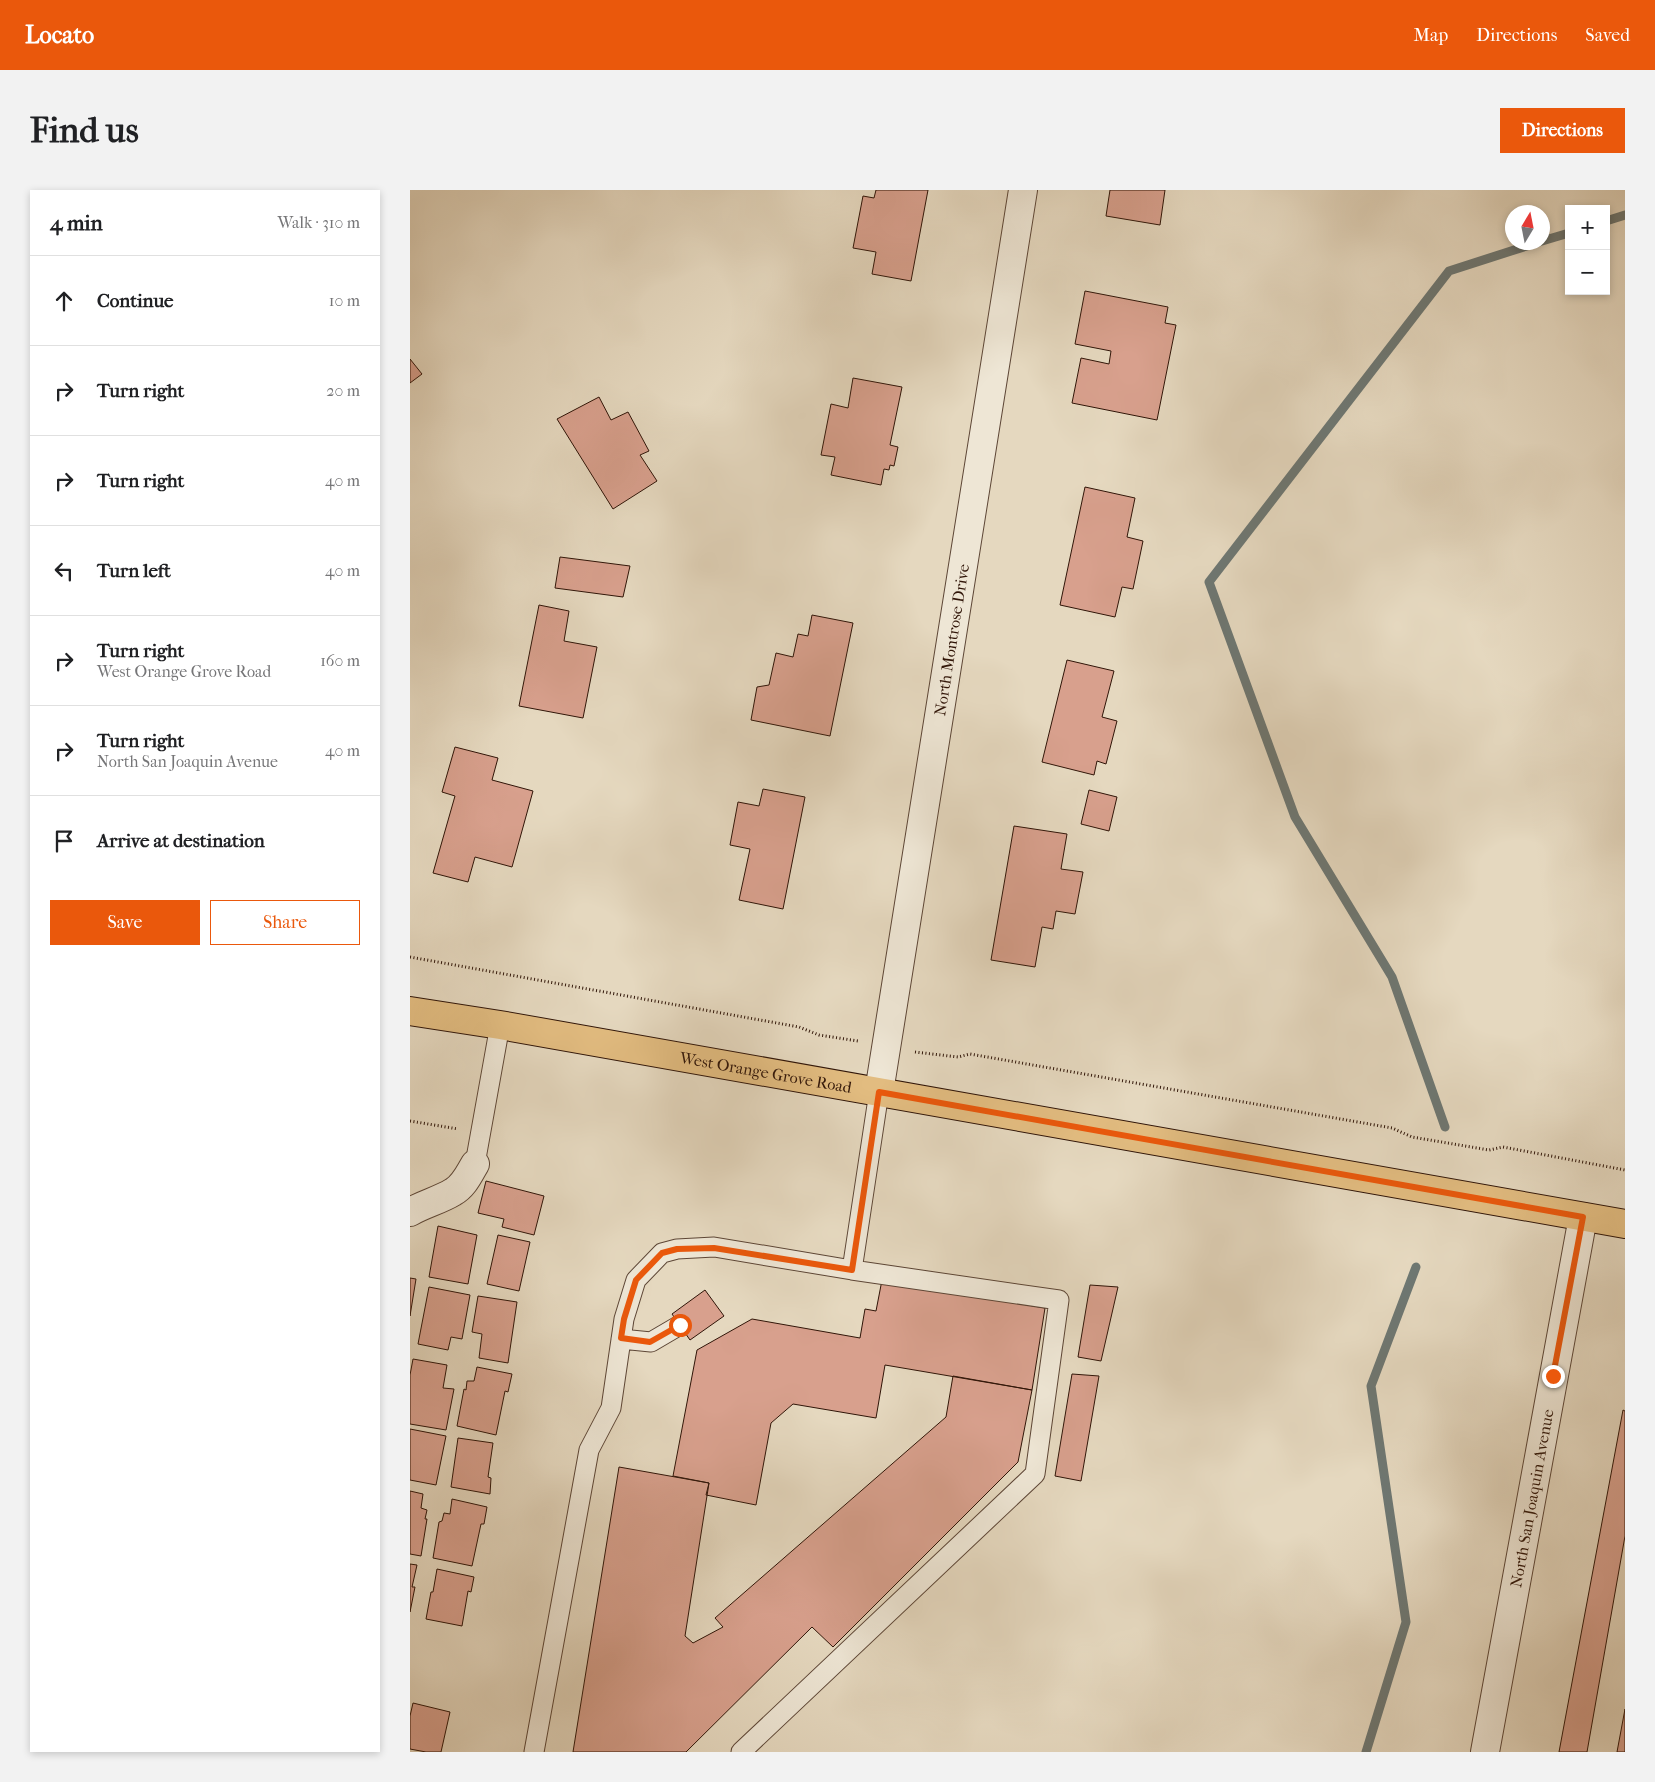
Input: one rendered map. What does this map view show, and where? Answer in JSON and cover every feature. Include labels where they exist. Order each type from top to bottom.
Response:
[{"type":"main road","name":"West Orange Grove Road","points":[[410,1010],[1625,1224]]},
{"type":"street","name":"North Montrose Drive","points":[[879,1092],[1023,190]]},
{"type":"street","points":[[410,1212],[455,1192],[467,1179],[475,1164]]},
{"type":"street","name":"North San Joaquin Avenue","points":[[1485,1752],[1583,1217]]},
{"type":"lane","points":[[475,1164],[500,1025]]},
{"type":"lane","points":[[852,1270],[879,1092]]},
{"type":"lane","points":[[534,1752],[589,1450],[611,1408],[624,1319],[636,1280],[662,1253],[677,1249],[714,1248],[1059,1300],[1035,1474],[741,1752]]},
{"type":"lane","points":[[621,1338],[650,1342],[680,1325]]},
{"type":"path","points":[[410,957],[799,1027],[819,1035],[836,1038]]},
{"type":"path","points":[[923,1053],[958,1056],[970,1054],[1392,1128],[1412,1137],[1489,1150],[1503,1148],[1625,1170]]},
{"type":"path","points":[[410,1121],[480,1133]]},
{"type":"building","points":[[876,190],[928,190],[911,281],[872,274],[876,252],[853,248],[863,196],[874,198]]},
{"type":"building","points":[[1110,190],[1165,190],[1160,225],[1106,216]]},
{"type":"building","points":[[1085,291],[1168,307],[1165,323],[1176,325],[1157,420],[1072,403],[1081,358],[1109,364],[1111,351],[1075,344]]},
{"type":"building","points":[[410,359],[422,374],[410,383]]},
{"type":"building","points":[[853,378],[902,387],[890,445],[898,447],[894,466],[890,465],[889,470],[884,469],[881,485],[831,475],[835,457],[821,455],[831,404],[848,408]]},
{"type":"building","points":[[599,397],[611,420],[628,412],[649,451],[640,455],[657,481],[613,509],[557,419]]},
{"type":"building","points":[[1085,487],[1135,498],[1127,537],[1143,541],[1133,589],[1122,587],[1115,617],[1060,605]]},
{"type":"building","points":[[560,557],[630,566],[623,597],[555,588]]},
{"type":"building","points":[[539,605],[569,611],[564,641],[597,647],[583,718],[519,706]]},
{"type":"building","points":[[812,615],[853,623],[830,736],[751,720],[757,687],[769,685],[776,653],[793,657],[798,634],[808,636]]},
{"type":"building","points":[[1067,660],[1114,671],[1102,717],[1117,721],[1106,764],[1097,761],[1094,775],[1042,762]]},
{"type":"building","points":[[455,747],[498,758],[492,780],[533,791],[512,867],[475,857],[468,882],[433,873],[455,796],[442,792]]},
{"type":"building","points":[[763,789],[805,797],[783,909],[739,900],[750,849],[730,845],[738,802],[759,806]]},
{"type":"building","points":[[1089,790],[1117,797],[1109,831],[1081,824]]},
{"type":"building","points":[[1014,826],[1067,834],[1061,869],[1083,872],[1075,914],[1056,911],[1053,929],[1042,927],[1035,967],[991,960]]},
{"type":"building","points":[[486,1181],[544,1196],[534,1235],[502,1227],[504,1219],[478,1213]]},
{"type":"building","points":[[438,1226],[477,1235],[468,1284],[429,1277]]},
{"type":"building","points":[[498,1235],[530,1242],[519,1291],[487,1284]]},
{"type":"building","points":[[410,1278],[416,1279],[410,1316]]},
{"type":"building","points":[[882,1280],[1045,1308],[1032,1390],[885,1365],[876,1418],[793,1404],[771,1423],[756,1505],[706,1495],[709,1483],[673,1476],[697,1350],[752,1319],[860,1338],[865,1309],[876,1311]]},
{"type":"building","points":[[1090,1285],[1118,1287],[1101,1361],[1078,1357]]},
{"type":"building","points":[[429,1287],[470,1295],[462,1339],[451,1337],[448,1350],[418,1344]]},
{"type":"building","points":[[705,1290],[724,1316],[690,1340],[672,1314]]},
{"type":"building","points":[[478,1296],[517,1302],[508,1363],[479,1358],[482,1334],[472,1332]]},
{"type":"building","points":[[413,1359],[447,1365],[443,1388],[454,1389],[446,1430],[410,1424],[410,1375]]},
{"type":"building","points":[[477,1367],[512,1374],[508,1392],[505,1391],[496,1435],[457,1426],[464,1389],[466,1390],[467,1381],[474,1381]]},
{"type":"building","points":[[1072,1374],[1099,1376],[1081,1481],[1055,1476]]},
{"type":"building","points":[[953,1376],[1032,1390],[1018,1462],[833,1647],[812,1627],[686,1752],[573,1752],[619,1467],[709,1483],[685,1636],[693,1643],[723,1627],[715,1618],[946,1417]]},
{"type":"building","points":[[1623,1410],[1625,1411],[1625,1536],[1587,1752],[1559,1752]]},
{"type":"building","points":[[410,1429],[446,1436],[436,1485],[410,1480]]},
{"type":"building","points":[[458,1438],[493,1443],[488,1477],[491,1478],[490,1494],[451,1487]]},
{"type":"building","points":[[410,1491],[423,1494],[421,1508],[427,1510],[421,1556],[410,1554]]},
{"type":"building","points":[[452,1499],[487,1507],[484,1524],[481,1524],[472,1566],[433,1558],[439,1522],[442,1521],[444,1513],[450,1514]]},
{"type":"building","points":[[410,1564],[417,1565],[412,1587],[415,1587],[410,1612]]},
{"type":"building","points":[[437,1569],[474,1577],[471,1592],[468,1591],[462,1626],[426,1619]]},
{"type":"building","points":[[413,1703],[450,1712],[441,1752],[410,1749],[410,1716]]},
{"type":"building","points":[[1625,1709],[1625,1752],[1617,1752]]},
{"type":"waterway","points":[[1610,220],[1625,215]]},
{"type":"waterway","points":[[1550,239],[1565,234]]},
{"type":"waterway","points":[[1445,1127],[1392,977],[1295,817],[1209,582],[1449,271],[1514,250]]},
{"type":"waterway","points":[[1366,1752],[1406,1622],[1371,1386],[1416,1267]]},
{"type":"route","points":[[680,1325],[650,1342],[621,1338],[624,1319],[636,1280],[662,1253],[697,1247],[714,1248],[852,1270],[879,1092],[1583,1217],[1553,1376]]}]
